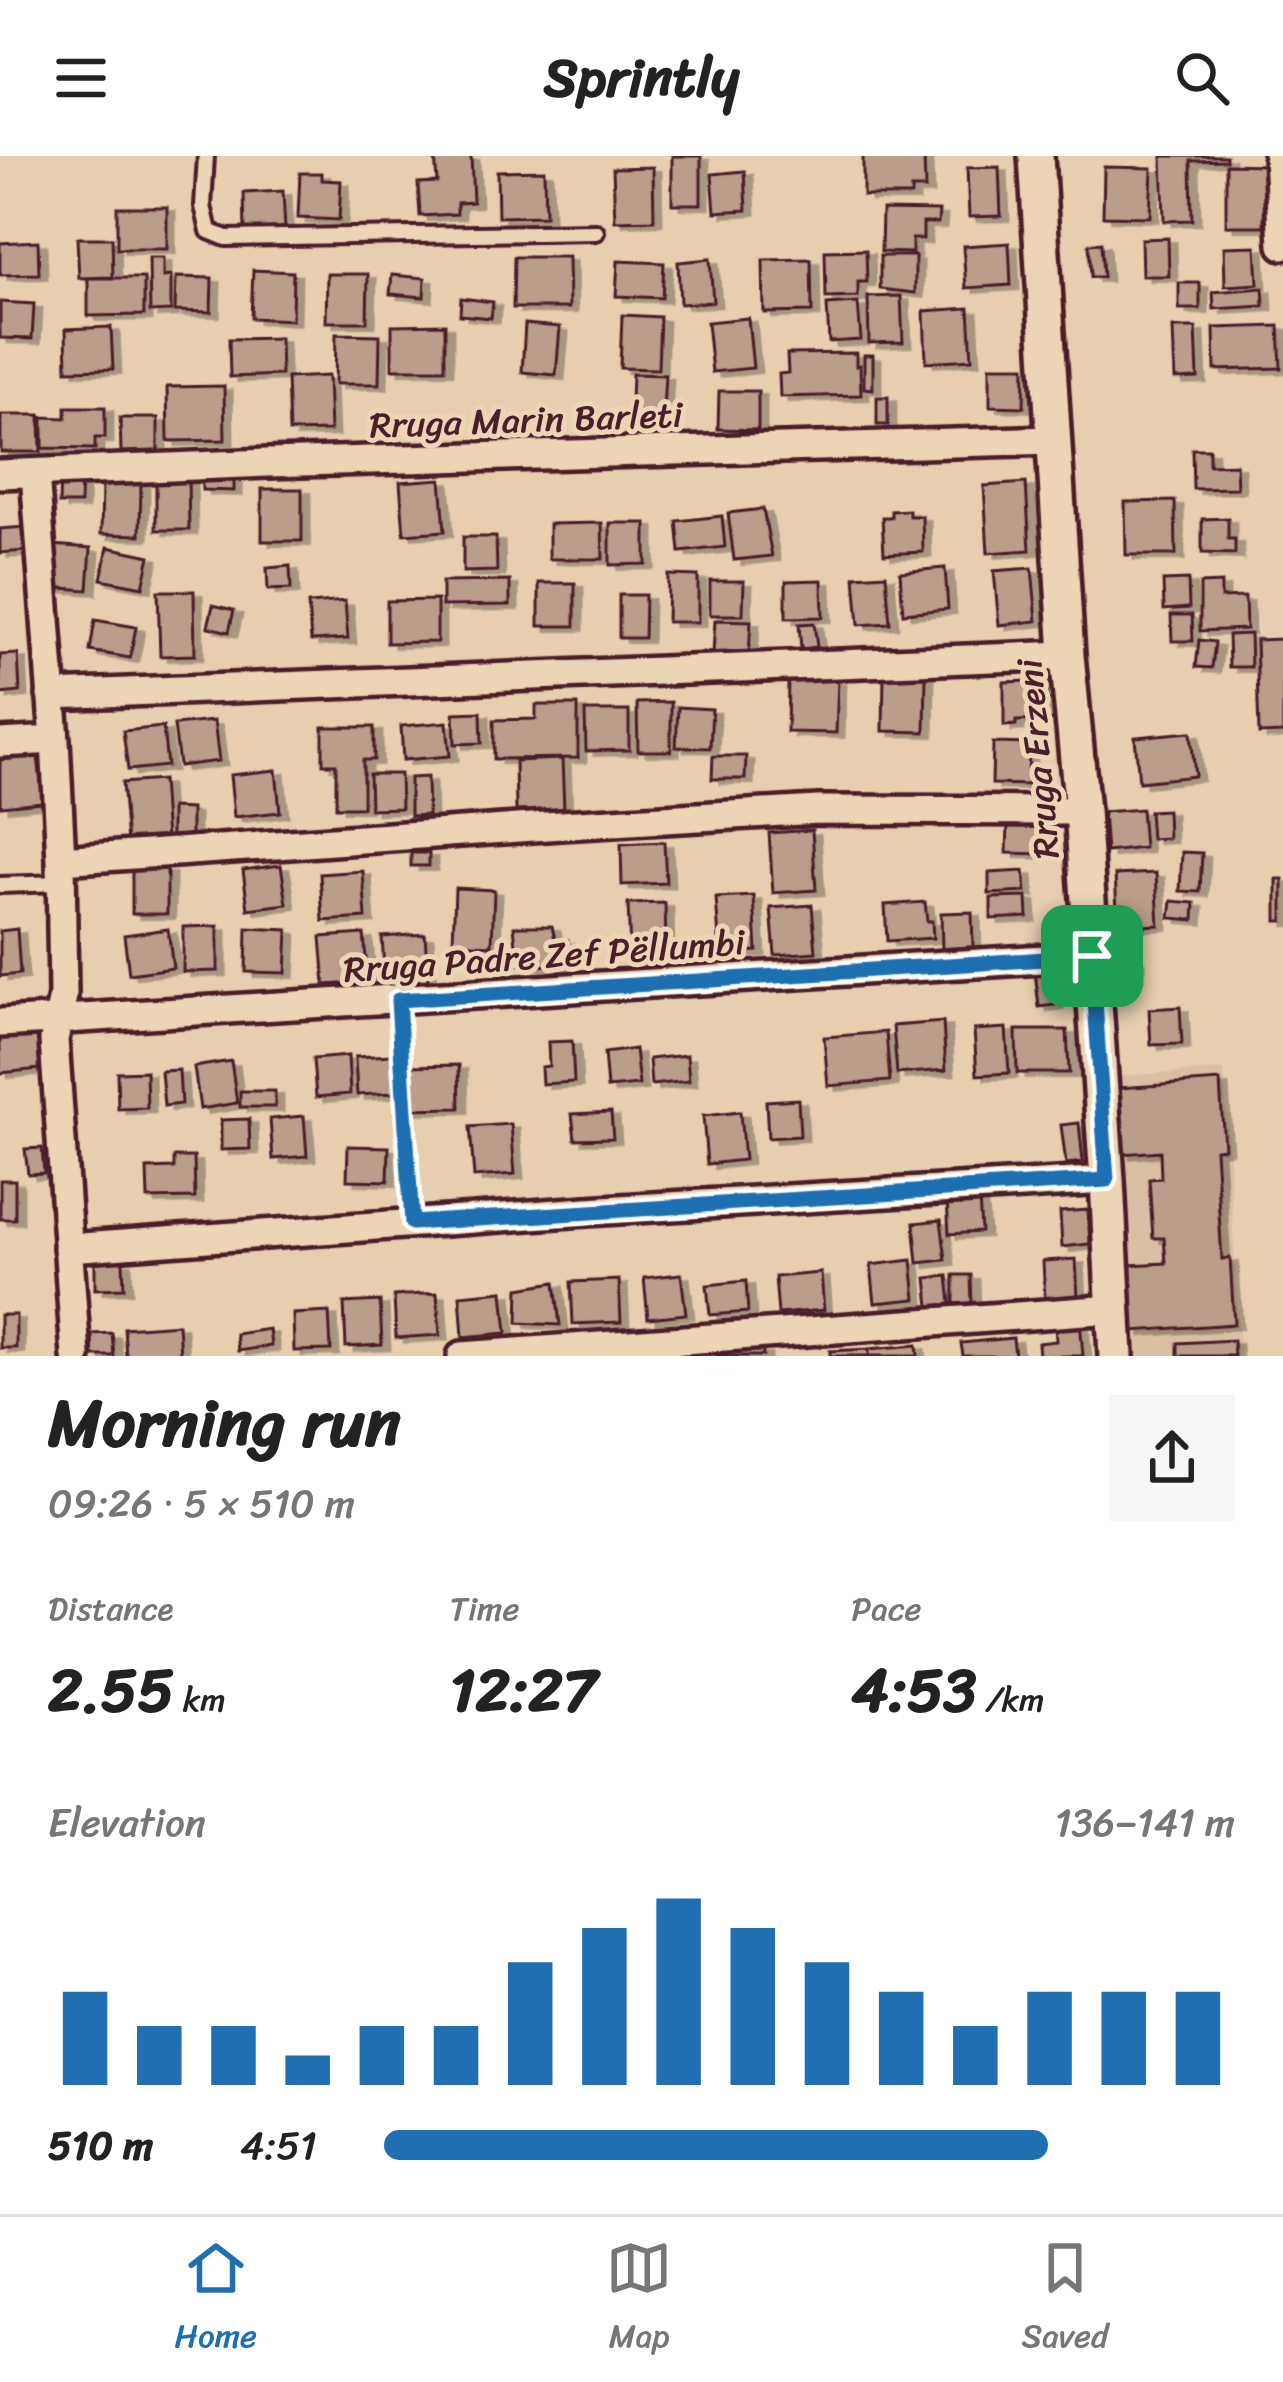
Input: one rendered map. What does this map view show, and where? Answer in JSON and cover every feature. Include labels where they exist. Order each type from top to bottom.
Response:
[{"type":"street","name":"Rruga Erzeni","points":[[1036,156],[1115,1356]]},
{"type":"street","points":[[1278,156],[1283,245]]},
{"type":"street","name":"Rruga Marin Barleti","points":[[0,474],[1054,440]]},
{"type":"street","points":[[35,473],[55,740],[63,996],[54,1040],[76,1356]]},
{"type":"street","points":[[51,695],[1067,655]]},
{"type":"street","points":[[0,743],[55,740]]},
{"type":"street","points":[[61,872],[537,826],[818,810],[1082,811]]},
{"type":"street","name":"Rruga Padre Zef Pëllumbi","points":[[0,1023],[1092,956]]},
{"type":"street","points":[[68,1248],[1107,1180]]},
{"type":"street","points":[[462,1356],[1113,1310]]},
{"type":"lane","points":[[206,156],[203,206],[209,231],[226,238],[596,232]]},
{"type":"lane","points":[[0,885],[61,872]]},
{"type":"path","points":[[398,1000],[412,1223]]},
{"type":"shaded area","points":[[1224,1070],[1240,1356],[1129,1356],[1114,1076]]},
{"type":"building","points":[[435,156],[471,156],[473,202],[457,203],[457,214],[420,216],[418,183],[437,182]]},
{"type":"building","points":[[672,156],[701,156],[701,204],[672,204]]},
{"type":"building","points":[[863,156],[924,156],[925,189],[911,189],[911,196],[863,196]]},
{"type":"building","points":[[1162,156],[1226,156],[1226,160],[1191,161],[1192,220],[1164,221]]},
{"type":"building","points":[[1226,164],[1265,165],[1264,226],[1226,226]]},
{"type":"building","points":[[653,167],[654,220],[615,221],[613,168]]},
{"type":"building","points":[[999,167],[1001,216],[969,217],[967,168]]},
{"type":"building","points":[[1104,167],[1152,168],[1150,217],[1103,216]]},
{"type":"building","points":[[544,170],[545,216],[498,217],[497,171]]},
{"type":"building","points":[[745,171],[747,210],[715,212],[712,174]]},
{"type":"building","points":[[300,173],[322,173],[322,180],[341,181],[339,220],[298,218]]},
{"type":"building","points":[[283,191],[285,231],[245,233],[244,193]]},
{"type":"building","points":[[117,207],[167,207],[167,249],[117,249]]},
{"type":"building","points":[[882,210],[939,211],[938,223],[923,223],[923,239],[912,239],[912,253],[881,252]]},
{"type":"building","points":[[77,238],[112,238],[113,277],[79,278]]},
{"type":"building","points":[[1168,238],[1169,276],[1142,276],[1141,239]]},
{"type":"building","points":[[38,241],[39,274],[0,275],[0,243]]},
{"type":"building","points":[[1009,243],[1011,285],[966,288],[963,246]]},
{"type":"building","points":[[1101,243],[1103,277],[1091,277],[1089,244]]},
{"type":"building","points":[[1256,246],[1258,284],[1225,286],[1224,247]]},
{"type":"building","points":[[866,250],[867,282],[858,282],[858,297],[826,298],[825,251]]},
{"type":"building","points":[[880,256],[915,256],[915,293],[880,289]]},
{"type":"building","points":[[514,257],[568,257],[569,308],[513,308]]},
{"type":"building","points":[[149,258],[163,258],[163,277],[171,276],[171,311],[150,312]]},
{"type":"building","points":[[710,259],[713,302],[680,304],[678,262]]},
{"type":"building","points":[[811,259],[812,312],[764,313],[763,260]]},
{"type":"building","points":[[618,261],[664,263],[662,298],[616,296]]},
{"type":"building","points":[[253,270],[293,272],[292,320],[251,318]]},
{"type":"building","points":[[327,274],[368,274],[367,322],[326,322]]},
{"type":"building","points":[[392,275],[425,278],[424,297],[390,294]]},
{"type":"building","points":[[176,277],[212,278],[211,312],[175,311]]},
{"type":"building","points":[[88,278],[144,278],[144,315],[88,316]]},
{"type":"building","points":[[1179,283],[1200,283],[1200,309],[1179,309]]},
{"type":"building","points":[[1263,288],[1264,306],[1214,309],[1213,292]]},
{"type":"building","points":[[901,296],[903,342],[869,343],[868,297]]},
{"type":"building","points":[[461,298],[493,302],[491,318],[460,315]]},
{"type":"building","points":[[0,302],[34,304],[32,339],[0,338]]},
{"type":"building","points":[[858,303],[861,340],[829,342],[827,305]]},
{"type":"building","points":[[969,308],[972,359],[926,362],[924,311]]},
{"type":"building","points":[[622,315],[660,317],[658,369],[620,368]]},
{"type":"building","points":[[748,318],[753,368],[712,372],[707,322]]},
{"type":"building","points":[[445,324],[445,369],[392,369],[392,325]]},
{"type":"building","points":[[525,324],[560,327],[556,375],[522,372]]},
{"type":"building","points":[[1279,326],[1281,368],[1215,370],[1214,328]]},
{"type":"building","points":[[111,327],[113,369],[67,370],[66,329]]},
{"type":"building","points":[[1173,328],[1196,328],[1198,378],[1175,379]]},
{"type":"building","points":[[336,334],[380,335],[379,384],[335,384]]},
{"type":"building","points":[[280,338],[281,375],[230,377],[229,339]]},
{"type":"building","points":[[856,353],[861,395],[780,397],[779,374],[788,373],[787,354]]},
{"type":"building","points":[[864,355],[873,355],[873,389],[864,388]]},
{"type":"building","points":[[990,366],[1025,366],[1024,407],[990,406]]},
{"type":"building","points":[[632,374],[665,375],[662,429],[630,428]]},
{"type":"building","points":[[328,376],[330,431],[289,432],[287,378]]},
{"type":"building","points":[[224,386],[225,440],[168,441],[167,387]]},
{"type":"building","points":[[719,391],[758,391],[758,430],[718,429]]},
{"type":"building","points":[[877,397],[888,397],[888,425],[877,425]]},
{"type":"building","points":[[66,407],[105,407],[105,438],[95,438],[95,449],[43,448],[43,417],[66,418]]},
{"type":"building","points":[[1,415],[40,415],[41,452],[1,452]]},
{"type":"building","points":[[120,418],[158,418],[158,451],[121,452]]},
{"type":"building","points":[[1192,449],[1209,449],[1209,465],[1236,464],[1237,488],[1193,489]]},
{"type":"building","points":[[202,471],[234,471],[234,491],[202,490]]},
{"type":"building","points":[[60,474],[81,474],[80,504],[59,504]]},
{"type":"building","points":[[188,478],[189,530],[156,530],[156,479]]},
{"type":"building","points":[[441,479],[445,531],[404,534],[400,482]]},
{"type":"building","points":[[102,482],[141,482],[140,535],[101,534]]},
{"type":"building","points":[[1026,483],[1030,550],[988,553],[984,486]]},
{"type":"building","points":[[262,489],[302,489],[302,541],[262,541]]},
{"type":"building","points":[[1175,501],[1176,555],[1126,555],[1125,502]]},
{"type":"building","points":[[763,509],[772,556],[734,560],[728,513]]},
{"type":"building","points":[[909,510],[909,516],[922,516],[923,552],[884,554],[882,517]]},
{"type":"building","points":[[722,516],[725,547],[680,552],[677,521]]},
{"type":"building","points":[[1228,518],[1228,539],[1235,539],[1235,554],[1202,553],[1202,519]]},
{"type":"building","points":[[602,523],[603,559],[549,559],[549,524]]},
{"type":"building","points":[[610,523],[646,523],[646,564],[610,565]]},
{"type":"building","points":[[25,527],[26,551],[0,553],[0,529]]},
{"type":"building","points":[[463,537],[496,537],[497,571],[463,572]]},
{"type":"building","points":[[52,545],[91,548],[88,590],[49,587]]},
{"type":"building","points":[[108,547],[150,556],[143,587],[101,579]]},
{"type":"building","points":[[290,566],[291,589],[268,590],[267,568]]},
{"type":"building","points":[[945,568],[948,609],[903,613],[900,572]]},
{"type":"building","points":[[1032,568],[1037,621],[999,625],[994,571]]},
{"type":"building","points":[[886,574],[890,623],[859,625],[855,576]]},
{"type":"building","points":[[668,575],[698,576],[698,622],[667,622]]},
{"type":"building","points":[[822,580],[823,617],[786,618],[786,581]]},
{"type":"building","points":[[1188,580],[1189,608],[1164,610],[1163,581]]},
{"type":"building","points":[[510,581],[510,605],[442,606],[442,582]]},
{"type":"building","points":[[710,581],[744,581],[743,615],[710,615]]},
{"type":"building","points":[[539,583],[575,583],[575,626],[539,626]]},
{"type":"building","points":[[1221,583],[1221,598],[1245,597],[1246,629],[1200,631],[1200,584]]},
{"type":"building","points":[[158,591],[194,591],[195,655],[160,656]]},
{"type":"building","points":[[619,595],[645,595],[644,638],[619,638]]},
{"type":"building","points":[[437,600],[437,642],[387,643],[387,601]]},
{"type":"building","points":[[345,601],[348,639],[311,641],[308,604]]},
{"type":"building","points":[[213,605],[234,610],[229,632],[208,627]]},
{"type":"building","points":[[1171,615],[1192,615],[1193,641],[1172,641]]},
{"type":"building","points":[[95,620],[136,627],[130,658],[90,651]]},
{"type":"building","points":[[715,620],[751,621],[749,655],[713,654]]},
{"type":"building","points":[[814,623],[817,647],[801,649],[799,624]]},
{"type":"building","points":[[1250,634],[1251,667],[1229,667],[1228,635]]},
{"type":"building","points":[[1283,639],[1283,733],[1259,734],[1256,640]]},
{"type":"building","points":[[1199,640],[1215,642],[1212,668],[1196,667]]},
{"type":"building","points":[[18,654],[20,692],[0,694],[0,655]]},
{"type":"building","points":[[884,673],[926,674],[925,732],[883,731]]},
{"type":"building","points":[[1029,677],[1046,677],[1047,700],[1054,700],[1054,720],[1004,726],[1004,682],[1029,681]]},
{"type":"building","points":[[788,678],[838,680],[836,733],[787,732]]},
{"type":"building","points":[[671,702],[671,751],[638,751],[637,703]]},
{"type":"building","points":[[536,705],[578,705],[578,758],[494,759],[494,720],[536,719]]},
{"type":"building","points":[[678,707],[712,709],[710,748],[676,747]]},
{"type":"building","points":[[585,711],[629,711],[629,750],[586,751]]},
{"type":"building","points":[[481,712],[482,743],[455,744],[454,713]]},
{"type":"building","points":[[214,721],[219,761],[179,766],[174,725]]},
{"type":"building","points":[[447,722],[450,756],[403,760],[401,726]]},
{"type":"building","points":[[163,727],[167,766],[128,770],[123,731]]},
{"type":"building","points":[[323,727],[374,727],[374,760],[363,760],[363,807],[336,807],[336,764],[323,764]]},
{"type":"building","points":[[1191,732],[1195,776],[1139,782],[1135,737]]},
{"type":"building","points":[[993,743],[1029,744],[1028,785],[992,784]]},
{"type":"building","points":[[38,756],[43,802],[0,806],[0,760]]},
{"type":"building","points":[[713,756],[746,756],[745,779],[712,779]]},
{"type":"building","points":[[562,759],[564,810],[516,811],[515,761]]},
{"type":"building","points":[[276,770],[280,812],[234,817],[230,775]]},
{"type":"building","points":[[369,774],[400,774],[401,808],[370,809]]},
{"type":"building","points":[[427,777],[428,815],[410,816],[410,778]]},
{"type":"building","points":[[162,780],[166,840],[127,843],[122,783]]},
{"type":"building","points":[[171,808],[191,809],[191,839],[171,839]]},
{"type":"building","points":[[1141,809],[1144,848],[1106,852],[1103,812]]},
{"type":"building","points":[[1167,810],[1168,838],[1151,839],[1149,811]]},
{"type":"building","points":[[1008,824],[1044,824],[1044,854],[1007,853]]},
{"type":"building","points":[[812,830],[816,890],[773,893],[769,833]]},
{"type":"building","points":[[664,842],[666,883],[622,885],[621,844]]},
{"type":"building","points":[[1182,852],[1202,853],[1200,892],[1180,891]]},
{"type":"building","points":[[411,853],[429,853],[429,866],[411,866]]},
{"type":"building","points":[[281,865],[287,904],[248,909],[243,870]]},
{"type":"building","points":[[167,869],[167,914],[132,914],[132,870]]},
{"type":"building","points":[[363,871],[366,918],[323,921],[320,874]]},
{"type":"building","points":[[1024,871],[1026,892],[989,894],[989,873]]},
{"type":"building","points":[[1156,873],[1159,925],[1118,927],[1115,875]]},
{"type":"building","points":[[1277,879],[1283,879],[1283,921],[1277,921]]},
{"type":"building","points":[[455,888],[494,890],[492,945],[453,943]]},
{"type":"building","points":[[754,896],[757,951],[720,953],[716,898]]},
{"type":"building","points":[[1027,897],[1028,917],[991,919],[991,898]]},
{"type":"building","points":[[1172,901],[1195,903],[1194,920],[1170,918]]},
{"type":"building","points":[[925,902],[933,938],[887,941],[885,905]]},
{"type":"building","points":[[665,903],[666,950],[630,952],[628,904]]},
{"type":"building","points":[[812,905],[816,952],[775,955],[771,908]]},
{"type":"building","points":[[972,912],[973,947],[942,949],[941,913]]},
{"type":"building","points":[[218,926],[218,971],[183,972],[183,927]]},
{"type":"building","points":[[514,926],[552,926],[555,939],[568,940],[571,966],[518,965]]},
{"type":"building","points":[[247,928],[288,930],[286,973],[246,972]]},
{"type":"building","points":[[17,929],[20,974],[0,976],[0,931]]},
{"type":"building","points":[[168,929],[173,968],[129,974],[124,935]]},
{"type":"building","points":[[364,934],[368,982],[325,985],[321,937]]},
{"type":"building","points":[[425,934],[428,981],[385,984],[382,937]]},
{"type":"building","points":[[1123,958],[1137,959],[1136,975],[1123,975]]},
{"type":"building","points":[[1051,970],[1055,1005],[1039,1007],[1035,971]]},
{"type":"building","points":[[1180,1007],[1182,1044],[1151,1045],[1149,1009]]},
{"type":"building","points":[[943,1022],[946,1070],[897,1074],[893,1026]]},
{"type":"building","points":[[1006,1028],[1009,1073],[977,1075],[974,1030]]},
{"type":"building","points":[[1016,1030],[1067,1030],[1069,1073],[1017,1073]]},
{"type":"building","points":[[886,1032],[890,1081],[828,1086],[824,1037]]},
{"type":"building","points":[[38,1035],[41,1069],[0,1073],[0,1039]]},
{"type":"building","points":[[572,1041],[574,1082],[542,1084],[541,1067],[549,1066],[548,1042]]},
{"type":"building","points":[[635,1049],[639,1085],[607,1088],[604,1053]]},
{"type":"building","points":[[392,1055],[394,1093],[357,1095],[355,1057]]},
{"type":"building","points":[[687,1055],[689,1081],[651,1085],[649,1059]]},
{"type":"building","points":[[348,1056],[350,1094],[316,1097],[313,1059]]},
{"type":"building","points":[[231,1061],[237,1103],[200,1109],[194,1067]]},
{"type":"building","points":[[459,1065],[460,1108],[407,1109],[405,1066]]},
{"type":"building","points":[[179,1070],[181,1104],[164,1106],[161,1071]]},
{"type":"building","points":[[146,1071],[147,1108],[118,1109],[117,1072]]},
{"type":"building","points":[[1220,1081],[1224,1148],[1215,1149],[1222,1259],[1230,1258],[1234,1324],[1133,1331],[1129,1265],[1166,1263],[1164,1238],[1153,1238],[1149,1179],[1161,1178],[1160,1151],[1122,1154],[1119,1088]]},
{"type":"building","points":[[240,1091],[275,1091],[275,1107],[240,1107]]},
{"type":"building","points":[[798,1099],[800,1136],[768,1138],[766,1101]]},
{"type":"building","points":[[611,1112],[613,1138],[575,1139],[572,1114]]},
{"type":"building","points":[[740,1112],[744,1160],[707,1164],[703,1116]]},
{"type":"building","points":[[304,1116],[307,1156],[273,1159],[270,1119]]},
{"type":"building","points":[[249,1119],[250,1149],[221,1150],[221,1120]]},
{"type":"building","points":[[1079,1123],[1083,1162],[1066,1164],[1061,1125]]},
{"type":"building","points":[[511,1124],[515,1174],[474,1177],[470,1127]]},
{"type":"building","points":[[348,1146],[389,1147],[388,1181],[347,1180]]},
{"type":"building","points":[[42,1148],[44,1173],[28,1174],[25,1149]]},
{"type":"building","points":[[174,1157],[194,1157],[195,1198],[148,1199],[147,1169],[174,1168]]},
{"type":"building","points":[[0,1180],[15,1180],[15,1219],[0,1219]]},
{"type":"building","points":[[979,1198],[981,1232],[949,1234],[947,1200]]},
{"type":"building","points":[[1088,1210],[1090,1244],[1062,1247],[1060,1212]]},
{"type":"building","points":[[941,1220],[946,1260],[918,1263],[914,1223]]},
{"type":"building","points":[[1076,1259],[1078,1298],[1045,1300],[1043,1261]]},
{"type":"building","points":[[95,1260],[123,1260],[124,1288],[95,1289]]},
{"type":"building","points":[[912,1260],[916,1299],[875,1303],[871,1265]]},
{"type":"building","points":[[821,1273],[824,1310],[778,1314],[775,1277]]},
{"type":"building","points":[[681,1274],[686,1314],[648,1318],[644,1278]]},
{"type":"building","points":[[954,1275],[971,1275],[972,1306],[954,1306]]},
{"type":"building","points":[[948,1276],[951,1304],[930,1306],[927,1278]]},
{"type":"building","points":[[619,1280],[621,1322],[573,1324],[571,1282]]},
{"type":"building","points":[[746,1281],[748,1312],[710,1315],[707,1285]]},
{"type":"building","points":[[555,1282],[560,1325],[518,1323],[519,1288]]},
{"type":"building","points":[[503,1291],[507,1333],[463,1337],[460,1295]]},
{"type":"building","points":[[437,1293],[440,1335],[396,1338],[394,1296]]},
{"type":"building","points":[[380,1301],[382,1345],[346,1347],[344,1303]]},
{"type":"building","points":[[329,1312],[331,1350],[294,1351],[293,1314]]},
{"type":"building","points":[[0,1315],[16,1315],[16,1348],[0,1348]]},
{"type":"building","points":[[1080,1319],[1083,1356],[1039,1356],[1038,1343],[1056,1341],[1055,1322]]},
{"type":"building","points":[[178,1324],[180,1355],[126,1356],[124,1328]]},
{"type":"building","points":[[269,1329],[271,1346],[238,1351],[236,1334]]},
{"type":"building","points":[[112,1333],[114,1356],[93,1356],[92,1334]]},
{"type":"building","points":[[1013,1338],[1015,1356],[963,1356],[961,1343]]},
{"type":"building","points":[[1233,1340],[1234,1356],[1178,1356],[1178,1343]]},
{"type":"building","points":[[917,1345],[918,1356],[869,1356],[869,1349]]},
{"type":"building","points":[[869,1349],[869,1356],[830,1356],[830,1351]]},
{"type":"building","points":[[763,1350],[763,1356],[717,1356],[717,1351]]},
{"type":"route","points":[[1092,956],[1107,1180],[412,1223],[398,1000],[1092,956]]}]
